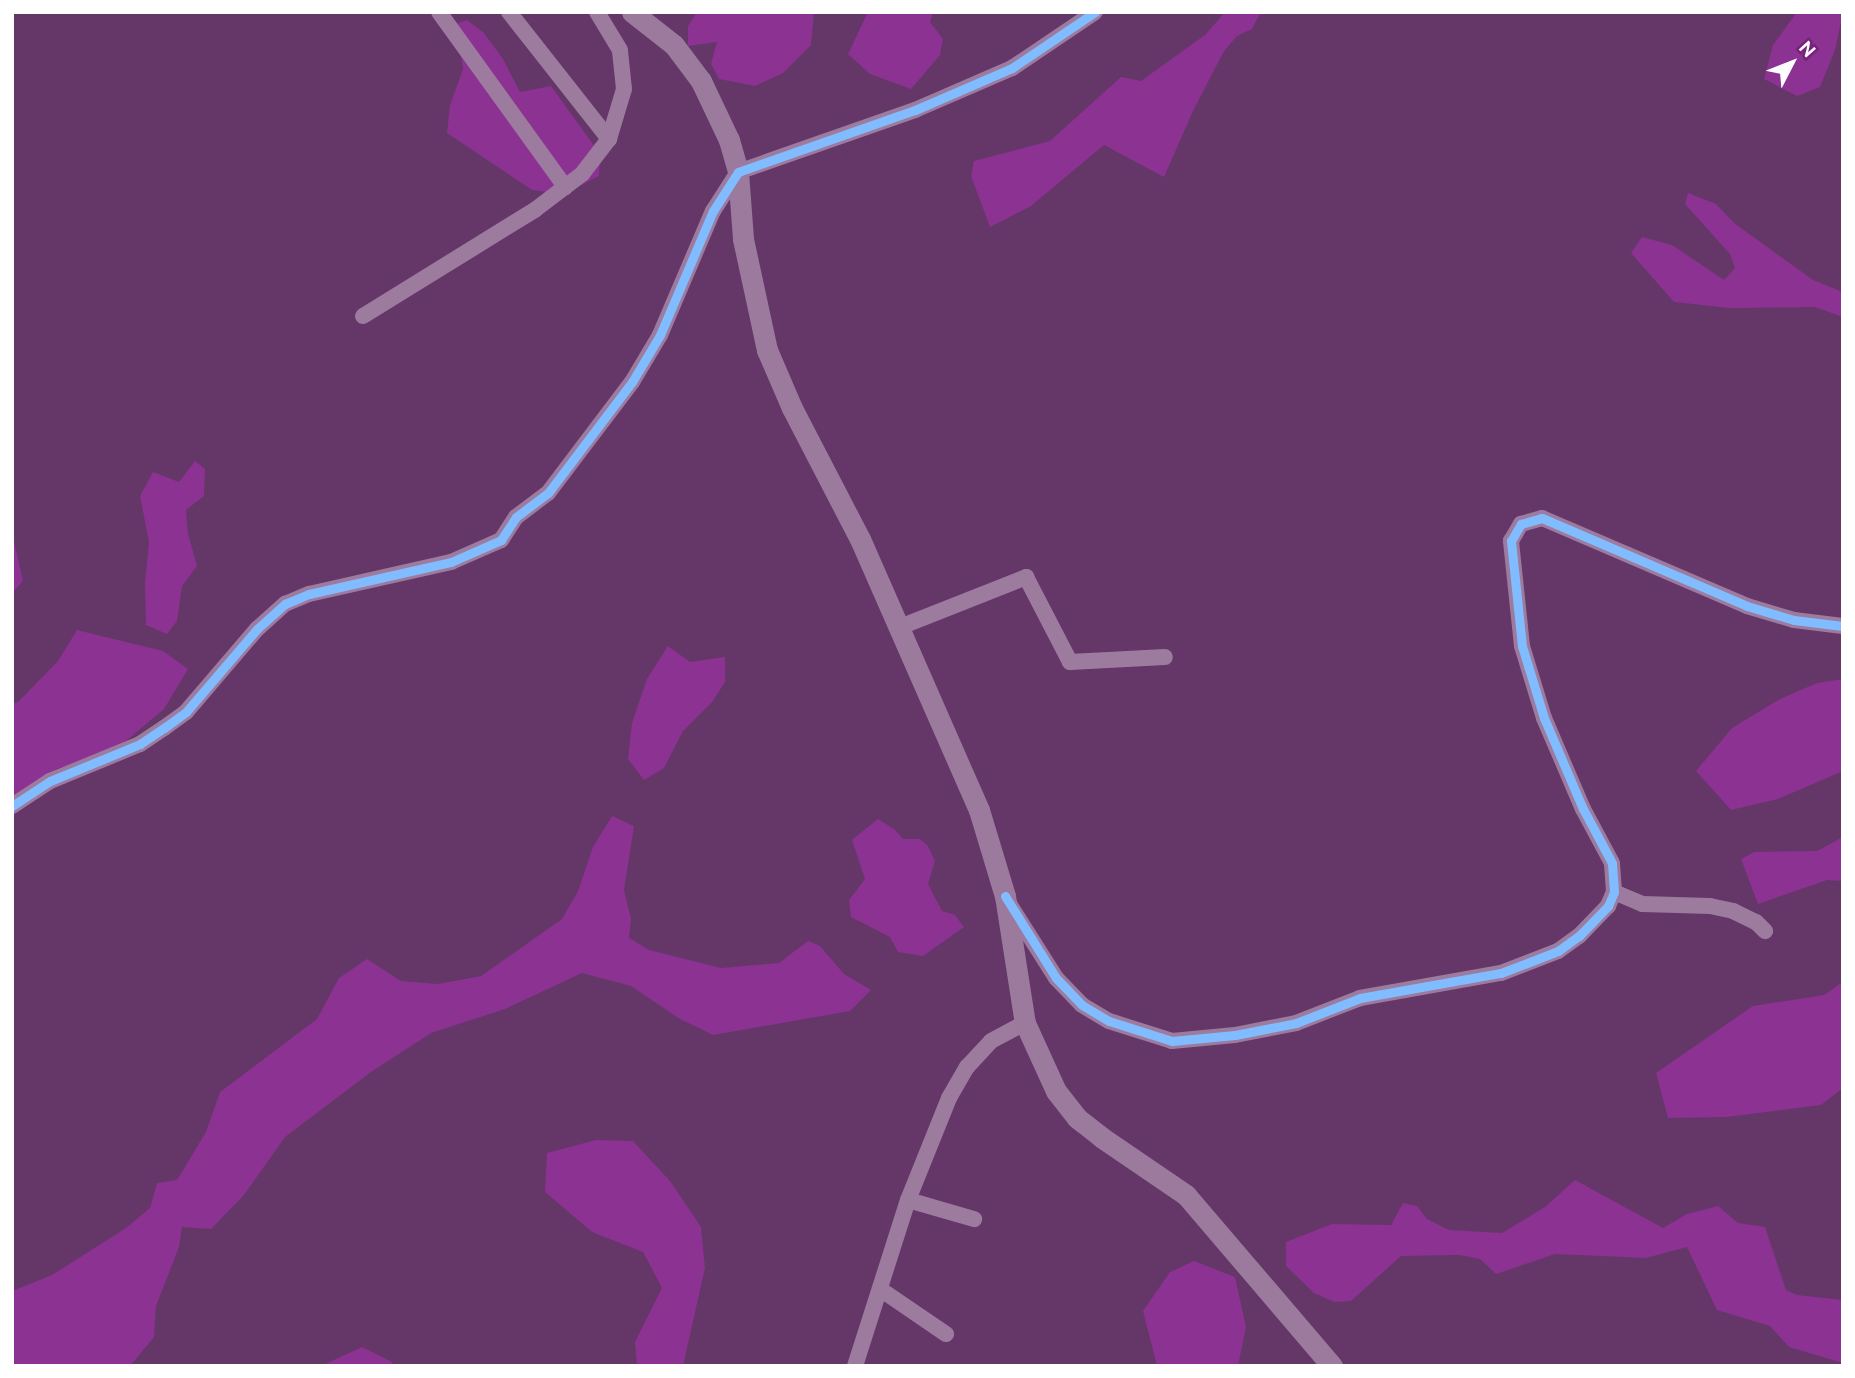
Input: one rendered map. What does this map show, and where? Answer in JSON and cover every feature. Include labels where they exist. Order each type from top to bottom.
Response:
[{"type":"main road","points":[[632,12],[674,45],[701,81],[729,140],[738,172],[743,239],[767,350],[792,408],[848,515],[900,627],[979,810],[1004,897],[1025,1023],[1056,1091],[1077,1118],[1186,1195],[1332,1366]]},
{"type":"street","points":[[439,12],[565,187]]},
{"type":"street","points":[[509,12],[609,139]]},
{"type":"street","points":[[363,316],[536,209],[582,174],[609,139],[624,89],[622,63],[620,50],[597,12]]},
{"type":"street","points":[[12,806],[50,781],[140,744],[186,712],[257,629],[285,604],[309,594],[451,562],[501,540],[516,517],[548,493],[632,383],[660,335],[713,211],[738,172],[915,110],[1012,68],[1096,12]]},
{"type":"street","points":[[1004,897],[1056,978],[1082,1005],[1109,1021],[1172,1041],[1234,1035],[1296,1023],[1360,998],[1501,973],[1558,951],[1579,936],[1608,906],[1614,892],[1612,863],[1583,809],[1544,718],[1522,646],[1511,541],[1515,531],[1531,519],[1542,518],[1746,606],[1794,620],[1843,626]]},
{"type":"street","points":[[900,627],[1026,576],[1070,662],[1165,657]]},
{"type":"street","points":[[1614,892],[1642,904],[1710,906],[1733,911],[1756,922],[1765,931]]},
{"type":"street","points":[[855,1366],[908,1200],[949,1098],[967,1067],[991,1041],[1025,1023]]},
{"type":"street","points":[[908,1200],[974,1219]]},
{"type":"street","points":[[880,1289],[946,1334]]},
{"type":"shaded area","points":[[697,12],[814,12],[811,45],[783,73],[755,86],[719,79],[711,64],[717,42],[688,46],[688,26]]},
{"type":"shaded area","points":[[868,12],[933,12],[930,22],[943,39],[940,55],[911,89],[870,74],[848,54]]},
{"type":"shaded area","points":[[1225,12],[1261,12],[1252,29],[1237,36],[1224,51],[1193,111],[1164,177],[1104,145],[1031,206],[990,227],[971,176],[974,161],[1050,141],[1121,77],[1141,81],[1205,35]]},
{"type":"shaded area","points":[[1797,12],[1843,12],[1835,50],[1820,87],[1797,96],[1764,79],[1773,45]]},
{"type":"shaded area","points":[[467,20],[484,33],[503,59],[520,92],[551,86],[600,154],[599,176],[564,194],[532,190],[447,133],[450,105],[463,69],[456,24]]},
{"type":"shaded area","points":[[1688,193],[1716,204],[1734,223],[1813,280],[1843,292],[1843,317],[1815,307],[1729,308],[1674,302],[1631,253],[1642,237],[1672,245],[1724,280],[1735,268],[1730,254],[1685,204]]},
{"type":"shaded area","points":[[195,461],[205,469],[204,496],[186,510],[188,534],[197,566],[182,586],[177,621],[167,634],[146,625],[145,583],[149,542],[140,496],[153,472],[179,482]]},
{"type":"shaded area","points":[[12,532],[23,581],[12,593]]},
{"type":"shaded area","points":[[77,630],[163,651],[188,669],[164,709],[114,751],[56,769],[12,805],[12,704],[18,702],[58,661]]},
{"type":"shaded area","points":[[668,646],[690,662],[725,657],[725,682],[712,702],[683,731],[664,768],[644,780],[628,759],[632,723],[647,679]]},
{"type":"shaded area","points":[[1843,679],[1843,771],[1778,799],[1731,810],[1696,771],[1732,728],[1780,699],[1817,683]]},
{"type":"shaded area","points":[[612,816],[634,826],[624,890],[631,919],[629,938],[649,950],[721,968],[779,963],[808,941],[820,946],[844,974],[871,990],[850,1011],[713,1035],[680,1019],[631,986],[582,973],[505,1009],[431,1033],[371,1072],[285,1137],[244,1195],[211,1229],[182,1227],[179,1247],[156,1306],[154,1337],[130,1366],[12,1366],[12,1291],[52,1275],[126,1228],[150,1208],[157,1183],[177,1180],[206,1132],[220,1092],[317,1019],[339,978],[367,959],[401,981],[438,984],[481,976],[562,919],[578,891],[593,847]]},
{"type":"shaded area","points":[[878,819],[894,829],[903,839],[920,839],[928,846],[935,861],[928,884],[942,911],[955,915],[964,927],[923,956],[898,952],[890,937],[851,917],[849,900],[865,879],[852,840]]},
{"type":"shaded area","points":[[1843,837],[1843,881],[1827,880],[1758,904],[1741,859],[1754,852],[1817,851]]},
{"type":"shaded area","points":[[1843,978],[1843,1088],[1821,1105],[1726,1117],[1668,1118],[1656,1073],[1753,1006],[1824,995],[1841,983]]},
{"type":"shaded area","points":[[596,1140],[633,1141],[670,1181],[701,1227],[705,1268],[683,1366],[637,1366],[635,1342],[662,1288],[643,1252],[592,1232],[545,1192],[547,1153]]},
{"type":"shaded area","points":[[1575,1180],[1663,1228],[1687,1214],[1718,1206],[1738,1223],[1765,1227],[1786,1290],[1797,1295],[1843,1300],[1843,1363],[1789,1347],[1770,1326],[1717,1310],[1687,1247],[1646,1258],[1555,1254],[1496,1274],[1480,1259],[1460,1255],[1401,1256],[1351,1301],[1335,1302],[1314,1293],[1286,1266],[1286,1242],[1332,1224],[1391,1225],[1403,1203],[1417,1206],[1427,1219],[1449,1230],[1502,1233],[1545,1207]]},
{"type":"shaded area","points":[[1194,1261],[1235,1277],[1246,1327],[1238,1366],[1157,1366],[1143,1311],[1170,1272]]},
{"type":"shaded area","points":[[362,1347],[392,1362],[393,1366],[321,1366]]},
{"type":"cycle path","points":[[12,806],[50,781],[140,744],[186,712],[257,629],[285,604],[309,594],[451,562],[501,540],[516,517],[548,493],[632,382],[660,335],[713,211],[738,172],[915,110],[1012,68],[1095,12]]},
{"type":"cycle path","points":[[1005,896],[1056,978],[1082,1005],[1109,1021],[1172,1041],[1235,1035],[1296,1023],[1360,998],[1501,973],[1558,951],[1579,936],[1608,906],[1614,892],[1612,863],[1583,809],[1544,718],[1522,646],[1511,541],[1521,524],[1542,518],[1747,606],[1794,620],[1843,626]]}]
